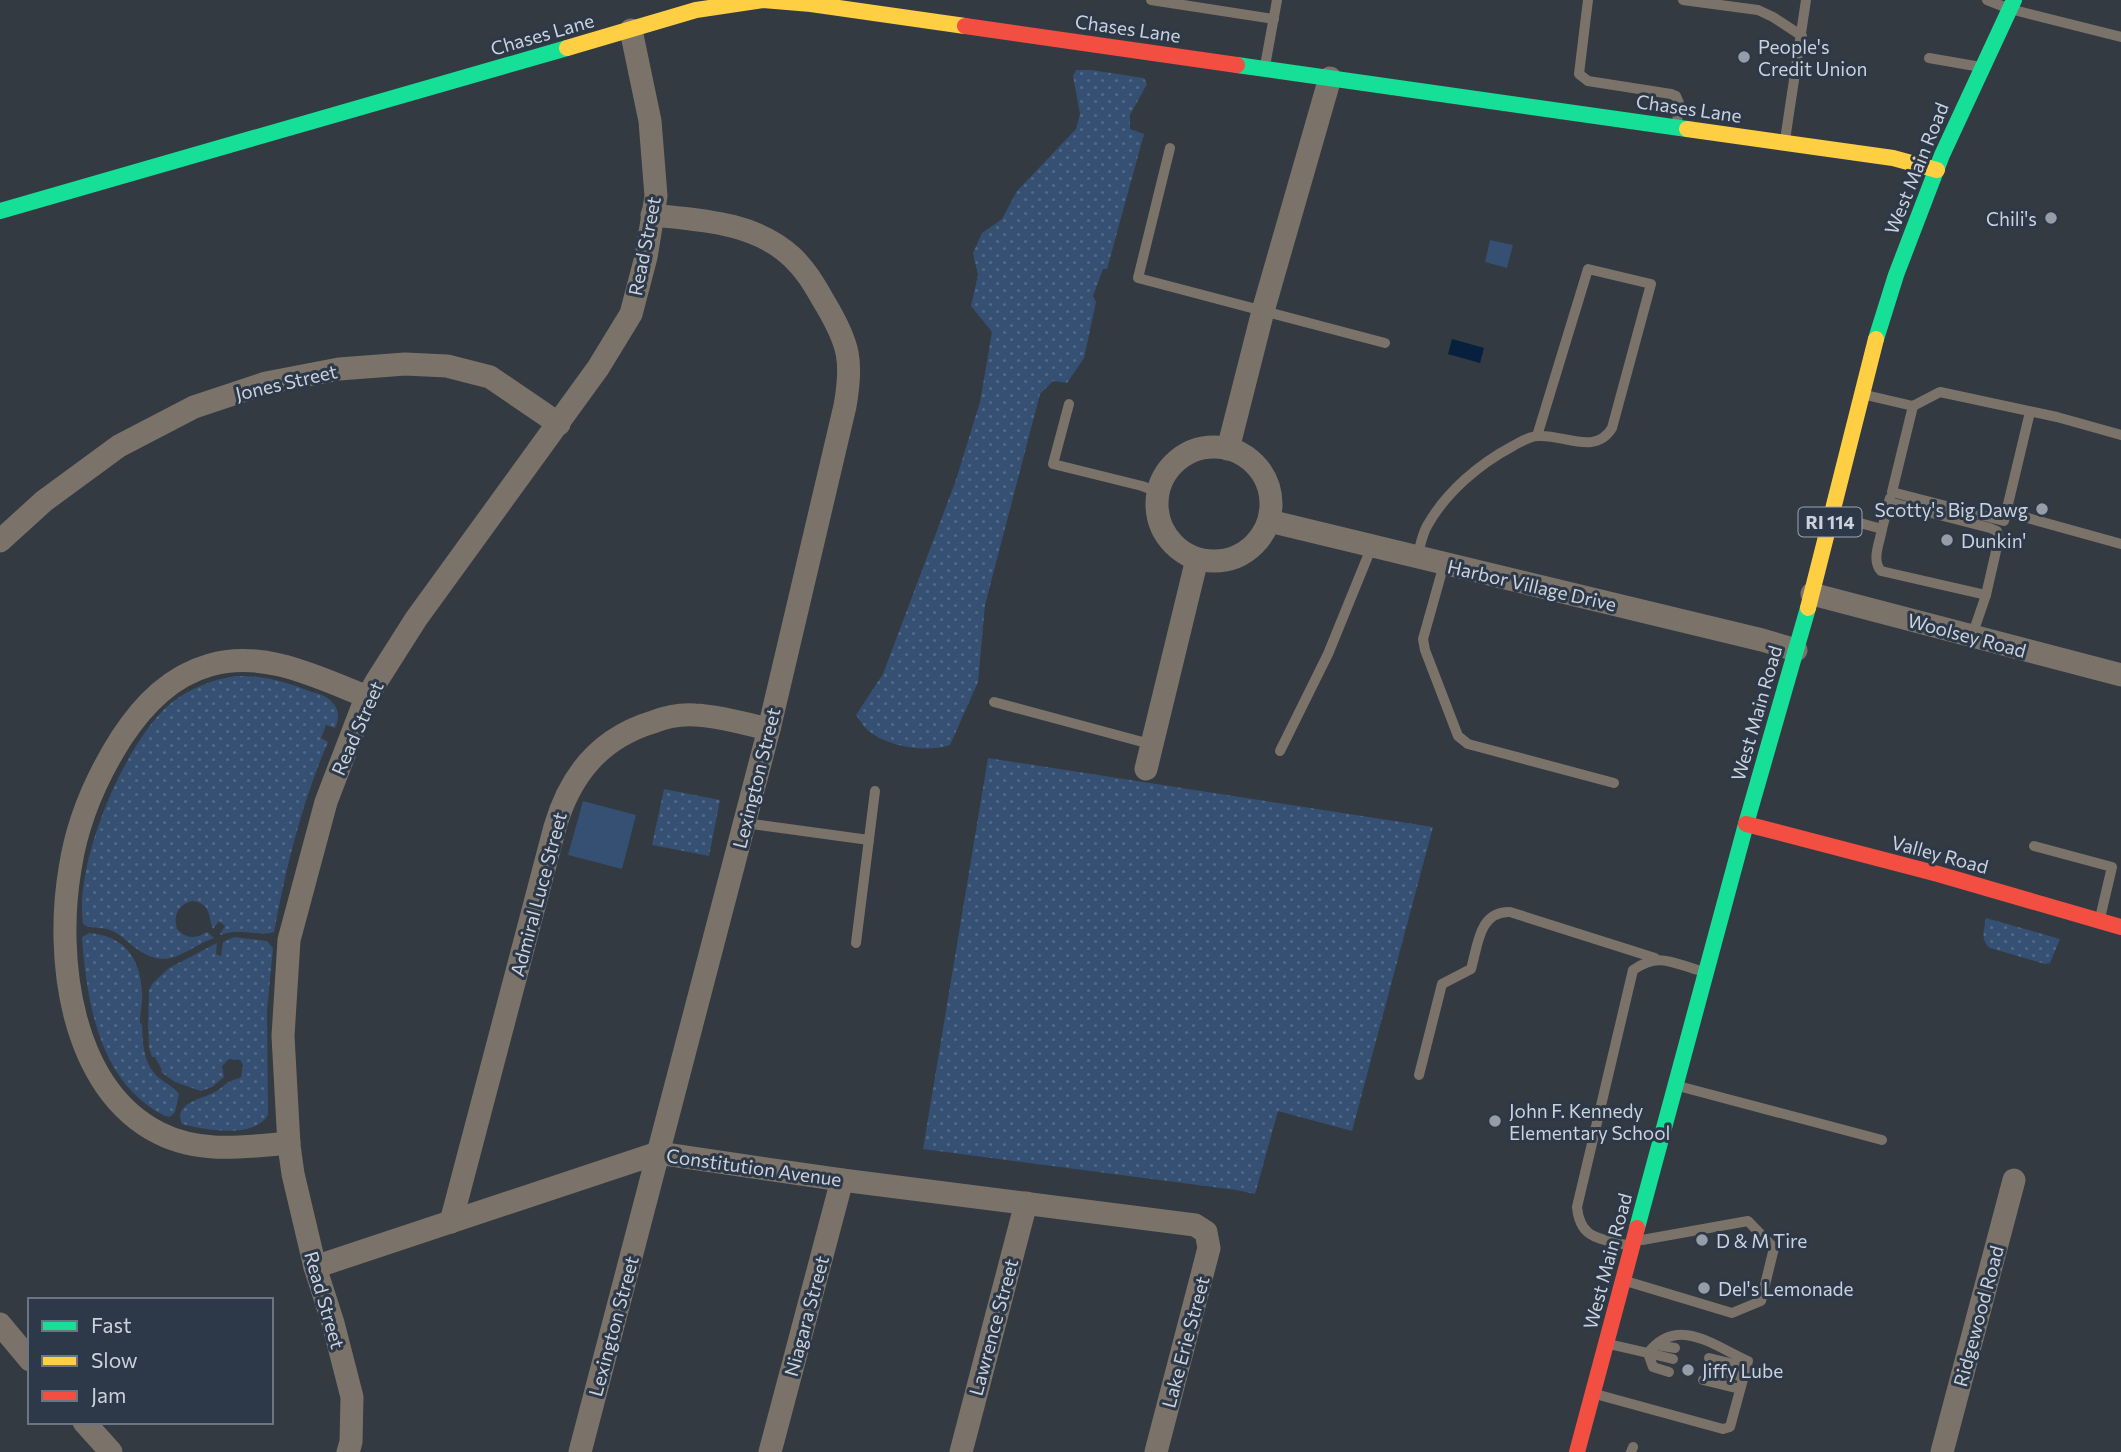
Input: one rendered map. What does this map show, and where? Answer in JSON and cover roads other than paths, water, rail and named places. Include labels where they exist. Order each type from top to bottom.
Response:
[{"type":"main road","name":"Chases Lane","points":[[0,211],[631,30],[685,6],[764,0],[811,4],[1893,158],[1937,170]]},
{"type":"main road","name":"West Main Road","points":[[1577,1452],[1746,824],[1812,594],[1864,395],[1873,350],[1896,275],[1937,170],[1981,67],[2012,5]]},
{"type":"main road","name":"Valley Road","points":[[1746,824],[1938,874],[2121,927]]},
{"type":"street","name":"Read Street","points":[[348,1452],[351,1442],[352,1397],[315,1266],[293,1174],[289,1143],[283,1036],[289,940],[326,802],[368,698],[416,619],[559,424],[631,314],[646,257],[656,197],[650,121],[631,30]]},
{"type":"street","points":[[1228,449],[1263,311],[1330,78]]},
{"type":"street","name":"Lexington Street","points":[[580,1452],[769,729],[845,406],[849,377],[846,340],[811,279],[791,256],[761,236],[720,222],[652,215]]},
{"type":"street","name":"Jones Street","points":[[0,541],[44,501],[119,446],[194,407],[266,383],[339,369],[405,364],[447,366],[490,377],[559,424]]},
{"type":"street","points":[[1215,447],[1228,449],[1251,461],[1266,482],[1271,508],[1269,521],[1253,546],[1241,555],[1227,560],[1197,559],[1184,553],[1164,533],[1158,520],[1158,492],[1169,469],[1189,453],[1215,447]]},
{"type":"street","name":"Harbor Village Drive","points":[[1269,521],[1796,650]]},
{"type":"street","points":[[1146,769],[1197,559]]},
{"type":"street","name":"Woolsey Road","points":[[1812,594],[2121,675]]},
{"type":"street","points":[[289,1143],[241,1148],[186,1144],[144,1125],[111,1094],[99,1077],[86,1048],[76,1017],[67,968],[65,903],[70,867],[79,830],[106,762],[148,703],[167,685],[210,665],[231,661],[272,663],[303,671],[368,698]]},
{"type":"street","name":"Admiral Luce Street","points":[[451,1222],[555,827],[572,783],[599,750],[638,726],[660,719],[695,715],[769,729]]},
{"type":"street","name":"Constitution Avenue","points":[[315,1266],[658,1153],[842,1180],[1195,1225],[1206,1231]]},
{"type":"street","name":"Niagara Street","points":[[770,1452],[842,1180]]},
{"type":"street","name":"Ridgewood Road","points":[[1942,1452],[2014,1180]]},
{"type":"street","name":"Lawrence Street","points":[[961,1452],[1026,1203]]},
{"type":"street","name":"Lake Erie Street","points":[[1156,1452],[1208,1255],[1206,1231]]},
{"type":"street","points":[[1,1327],[28,1358]]},
{"type":"street","points":[[87,1424],[111,1452]]},
{"type":"lane","points":[[1156,0],[1273,19]]},
{"type":"lane","points":[[1264,69],[1277,0]]},
{"type":"lane","points":[[1588,0],[1579,75],[1588,81],[1676,96],[1679,103],[1676,127]]},
{"type":"lane","points":[[1683,0],[1758,10],[1773,16],[1802,36]]},
{"type":"lane","points":[[1785,143],[1806,0]]},
{"type":"lane","points":[[1987,0],[2121,37]]},
{"type":"lane","points":[[1929,58],[1981,67]]},
{"type":"lane","points":[[1170,148],[1138,278],[1385,343]]},
{"type":"lane","points":[[1417,557],[1426,528],[1442,504],[1460,484],[1502,452],[1537,436],[1590,442],[1601,441],[1607,436],[1612,428],[1651,284],[1588,269],[1537,436]]},
{"type":"lane","points":[[1864,395],[1913,406],[1940,391],[2121,435]]},
{"type":"lane","points":[[1069,404],[1053,464],[1158,492]]},
{"type":"lane","points":[[1913,406],[1882,529],[1877,566],[1881,571],[1986,595]]},
{"type":"lane","points":[[1890,497],[2004,521],[2030,412]]},
{"type":"lane","points":[[1890,497],[1997,531],[1999,538],[1986,595],[1972,636]]},
{"type":"lane","points":[[2006,513],[2121,544]]},
{"type":"lane","points":[[1832,515],[1882,529]]},
{"type":"lane","points":[[1280,751],[1328,654],[1372,546]]},
{"type":"lane","points":[[1444,564],[1423,639],[1458,736],[1468,744],[1614,783]]},
{"type":"lane","points":[[995,702],[1150,744]]},
{"type":"lane","points":[[856,943],[875,791]]},
{"type":"lane","points":[[745,823],[869,840]]},
{"type":"lane","points":[[2034,846],[2112,867],[2099,920]]},
{"type":"lane","points":[[1419,1075],[1442,984],[1471,969],[1485,922],[1491,915],[1510,912],[1706,973]]},
{"type":"lane","points":[[1623,1280],[1732,1313],[1761,1301],[1774,1248],[1748,1221],[1633,1244],[1591,1236],[1579,1223],[1577,1207],[1633,970],[1646,961],[1658,959]]},
{"type":"lane","points":[[1676,1085],[1882,1140]]},
{"type":"lane","points":[[1592,1394],[1723,1429],[1730,1427],[1748,1361],[1720,1345],[1681,1334],[1672,1334],[1652,1349]]},
{"type":"lane","points":[[1606,1343],[1674,1354]]},
{"type":"lane","points":[[1652,1349],[1653,1367],[1669,1372]]},
{"type":"lane","points":[[1708,1363],[1745,1372]]},
{"type":"lane","points":[[1703,1380],[1740,1389]]},
{"type":"place","name":"People's Credit Union","points":[[1744,57]]},
{"type":"place","name":"Chili's","points":[[2051,218]]},
{"type":"place","name":"Scotty's Big Dawg","points":[[2042,509]]},
{"type":"place","name":"Dunkin'","points":[[1947,540]]},
{"type":"place","name":"John F. Kennedy Elementary School","points":[[1495,1121]]},
{"type":"place","name":"D & M Tire","points":[[1702,1240]]},
{"type":"place","name":"Del's Lemonade","points":[[1704,1288]]},
{"type":"place","name":"Jiffy Lube","points":[[1688,1370]]}]
